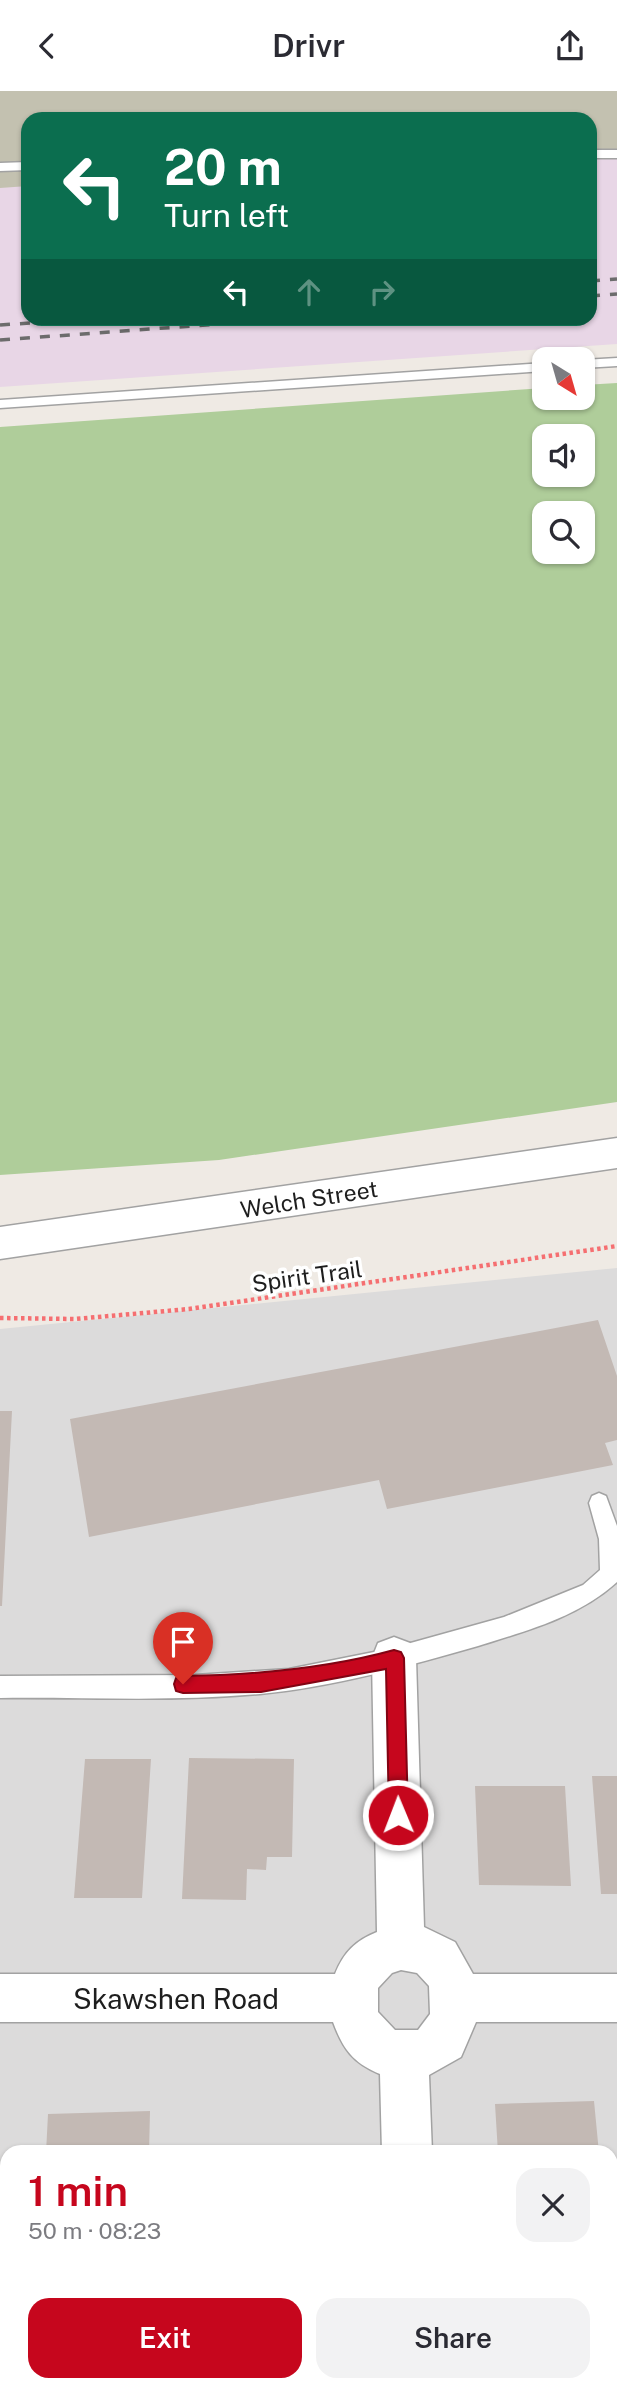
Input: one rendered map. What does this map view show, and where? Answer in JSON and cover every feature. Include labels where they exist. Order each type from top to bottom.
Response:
[{"type":"street","name":"Welch Street","points":[[0,1243],[617,1153]]},
{"type":"street","points":[[394,1658],[401,1946]]},
{"type":"street","points":[[401,1946],[428,1952],[448,1971],[457,1998],[455,2021],[444,2041],[425,2053],[404,2057],[384,2052],[366,2039],[355,2020],[352,1998],[356,1979],[366,1962],[382,1950],[401,1946]]},
{"type":"street","name":"Skawshen Road","points":[[0,1998],[352,1998]]},
{"type":"street","points":[[457,1998],[617,1998]]},
{"type":"street","points":[[404,2057],[407,2145]]},
{"type":"lane","points":[[597,154],[617,154]]},
{"type":"lane","points":[[0,167],[21,166]]},
{"type":"lane","points":[[595,363],[617,362]]},
{"type":"lane","points":[[0,404],[532,368]]},
{"type":"lane","points":[[0,1687],[261,1683],[366,1666],[528,1619],[592,1593],[609,1576],[613,1549],[599,1503]]},
{"type":"path","name":"Spirit Trail","points":[[0,1318],[58,1321],[232,1304],[498,1267],[617,1246]]},
{"type":"shaded area","points":[[0,91],[617,91],[617,344],[532,347],[532,350],[0,387]]},
{"type":"shaded area","points":[[0,91],[617,91],[617,156],[597,157],[597,112],[21,112],[21,186],[0,188]]},
{"type":"shaded area","points":[[617,1268],[617,2145],[0,2145],[0,1329]]},
{"type":"green space","points":[[617,383],[617,1102],[219,1160],[0,1175],[0,427],[532,389],[532,410],[595,410],[595,384]]},
{"type":"building","points":[[598,1320],[617,1376],[617,1440],[605,1443],[613,1465],[387,1509],[379,1480],[89,1537],[70,1419]]},
{"type":"building","points":[[0,1411],[12,1411],[2,1606],[0,1606]]},
{"type":"building","points":[[189,1758],[294,1759],[292,1857],[267,1857],[266,1870],[247,1869],[246,1900],[182,1899]]},
{"type":"building","points":[[85,1759],[151,1759],[142,1898],[74,1898]]},
{"type":"building","points":[[592,1776],[617,1776],[617,1894],[601,1894]]},
{"type":"building","points":[[475,1786],[565,1786],[571,1886],[479,1885]]},
{"type":"building","points":[[594,2101],[598,2145],[498,2145],[495,2104]]},
{"type":"building","points":[[150,2111],[149,2145],[46,2145],[48,2114]]},
{"type":"railway","points":[[597,280],[617,279]]},
{"type":"railway","points":[[597,295],[617,294]]},
{"type":"railway","points":[[0,325],[21,324]]},
{"type":"railway","points":[[0,340],[192,326]]},
{"type":"route","points":[[183,1684],[261,1683],[366,1666],[394,1658],[398,1815]]}]
